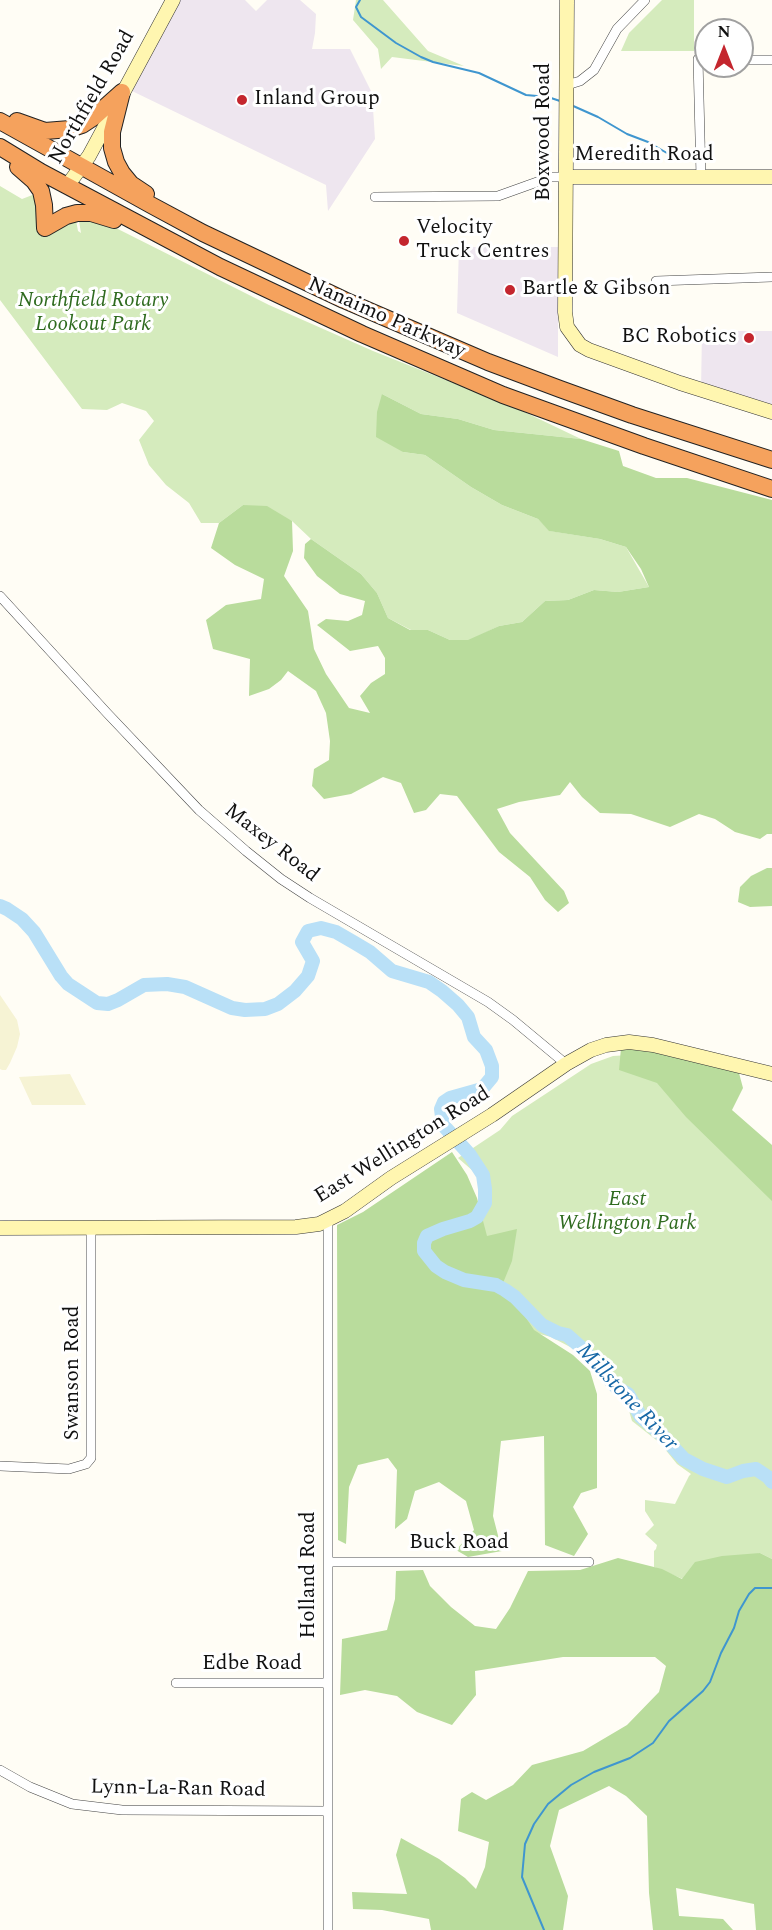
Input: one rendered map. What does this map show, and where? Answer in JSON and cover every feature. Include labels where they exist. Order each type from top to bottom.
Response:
[{"type":"highway","points":[[0,112],[31,127],[58,132],[82,125],[122,92]]},
{"type":"highway","points":[[122,92],[112,132],[112,148],[116,162],[131,184],[146,195],[193,220],[311,278],[344,300]]},
{"type":"highway","name":"Nanaimo Parkway","points":[[0,121],[81,168],[203,233],[344,300],[488,362],[560,389],[772,460]]},
{"type":"highway","name":"Nanaimo Parkway","points":[[0,147],[67,186],[220,267],[319,315],[503,395],[644,447],[772,489]]},
{"type":"highway","points":[[0,156],[21,169],[34,181],[44,205],[45,228],[66,216],[77,213],[105,216],[280,303],[319,315]]},
{"type":"street","name":"Northfield Road","points":[[67,186],[81,168],[173,0]]},
{"type":"street","name":"Boxwood Road","points":[[567,0],[565,312],[567,327],[580,345],[589,350],[680,383],[772,412]]},
{"type":"street","points":[[567,85],[580,81],[594,70],[617,29],[645,0]]},
{"type":"street","points":[[754,60],[772,60]]},
{"type":"street","points":[[698,78],[701,177]]},
{"type":"street","name":"Meredith Road","points":[[375,197],[498,196],[551,177],[772,177]]},
{"type":"street","points":[[656,281],[772,277]]},
{"type":"street","name":"Maxey Road","points":[[0,596],[199,810],[246,851],[309,898],[488,1002],[566,1064]]},
{"type":"street","name":"East Wellington Road","points":[[0,1228],[304,1227],[328,1220],[566,1064],[601,1046],[637,1042],[772,1074]]},
{"type":"street","name":"Holland Road","points":[[328,1220],[328,1930]]},
{"type":"street","name":"Swanson Road","points":[[0,1466],[69,1469],[86,1464],[91,1458],[91,1228]]},
{"type":"street","name":"Buck Road","points":[[329,1562],[589,1562]]},
{"type":"street","name":"Edbe Road","points":[[176,1683],[327,1683]]},
{"type":"street","name":"Lynn-La-Ran Road","points":[[0,1770],[30,1787],[72,1804],[122,1810],[327,1811]]},
{"type":"shaded area","points":[[178,0],[245,0],[256,11],[267,0],[300,0],[316,14],[312,49],[350,49],[372,93],[375,139],[328,211],[326,185],[132,91]]},
{"type":"shaded area","points":[[459,247],[558,247],[558,357],[457,313]]},
{"type":"shaded area","points":[[702,331],[772,331],[772,414],[701,390]]},
{"type":"shaded area","points":[[0,995],[17,1020],[20,1034],[17,1047],[6,1070],[0,1069]]},
{"type":"shaded area","points":[[70,1074],[86,1105],[32,1105],[19,1077]]},
{"type":"green space","points":[[356,0],[383,0],[428,51],[464,66],[392,57],[381,69],[378,49],[353,20]]},
{"type":"green space","points":[[662,0],[694,0],[694,51],[621,51],[629,33]]},
{"type":"green space","name":"Northfield Rotary Lookout Park","points":[[0,186],[22,199],[35,194],[38,204],[62,222],[76,220],[78,231],[81,233],[79,221],[102,221],[269,305],[373,351],[516,408],[581,439],[494,430],[458,419],[421,414],[382,394],[403,452],[425,455],[502,505],[538,519],[550,531],[600,539],[626,547],[649,587],[618,592],[594,590],[568,600],[545,601],[522,622],[499,626],[468,641],[450,640],[428,630],[411,630],[388,618],[377,593],[361,574],[311,539],[292,521],[243,505],[219,523],[201,523],[189,503],[166,485],[149,465],[139,440],[154,421],[146,411],[122,403],[107,410],[82,409],[0,300]]},
{"type":"green space","points":[[382,394],[421,414],[458,419],[494,430],[581,439],[619,451],[623,466],[656,478],[687,478],[772,500],[772,834],[767,834],[760,839],[735,832],[715,819],[699,814],[670,827],[631,814],[600,813],[582,797],[570,782],[560,795],[519,802],[497,809],[510,833],[564,891],[569,903],[558,912],[545,900],[530,877],[499,852],[457,796],[440,794],[426,810],[414,813],[401,783],[383,777],[351,794],[324,799],[312,786],[314,769],[329,760],[330,741],[326,713],[316,691],[288,671],[269,689],[249,696],[250,659],[213,649],[206,620],[226,605],[261,599],[264,579],[235,565],[211,548],[219,523],[243,505],[267,506],[292,521],[293,551],[284,576],[308,611],[314,649],[326,674],[349,708],[370,713],[360,696],[371,683],[385,674],[385,658],[378,646],[350,651],[317,625],[326,619],[348,621],[362,615],[365,601],[340,594],[317,576],[304,558],[305,544],[311,539],[361,574],[377,593],[388,618],[410,630],[428,630],[450,640],[468,640],[499,626],[522,622],[545,601],[568,600],[594,590],[618,592],[649,587],[641,569],[626,547],[600,539],[549,531],[538,519],[502,505],[425,455],[403,452],[376,437],[377,412]]},
{"type":"green space","points":[[772,868],[772,906],[750,907],[738,902],[740,887],[751,876]]},
{"type":"green space","points":[[621,1048],[658,1051],[739,1073],[743,1088],[732,1110],[772,1145],[772,1201],[686,1117],[657,1083],[619,1070]]},
{"type":"green space","name":"East Wellington Park","points":[[629,1055],[727,1109],[772,1149],[772,1559],[760,1553],[683,1579],[654,1567],[654,1551],[657,1545],[645,1534],[654,1525],[645,1511],[645,1500],[675,1504],[691,1474],[677,1464],[660,1443],[632,1421],[625,1397],[619,1389],[594,1372],[574,1349],[551,1337],[536,1333],[420,1246],[481,1216],[480,1180],[458,1158],[500,1130],[512,1116],[591,1064],[613,1056]]},
{"type":"green space","points":[[452,1152],[467,1175],[477,1198],[487,1236],[517,1229],[512,1261],[503,1283],[534,1330],[573,1355],[590,1371],[597,1394],[597,1488],[581,1493],[573,1507],[588,1534],[574,1556],[545,1545],[544,1436],[501,1441],[493,1516],[502,1551],[468,1557],[456,1550],[474,1530],[466,1501],[439,1482],[415,1491],[407,1519],[395,1529],[397,1470],[388,1458],[358,1465],[349,1487],[346,1544],[338,1540],[337,1225],[363,1212]]},
{"type":"green space","points":[[760,1553],[772,1559],[772,1930],[756,1930],[754,1904],[676,1888],[679,1916],[723,1919],[733,1930],[653,1930],[649,1893],[647,1816],[626,1796],[609,1786],[559,1810],[550,1846],[568,1896],[563,1930],[431,1930],[429,1919],[382,1910],[353,1909],[352,1892],[407,1894],[396,1855],[401,1838],[439,1859],[476,1889],[485,1867],[489,1842],[458,1831],[461,1799],[472,1792],[486,1800],[513,1785],[532,1765],[583,1751],[627,1725],[659,1692],[666,1666],[655,1657],[563,1657],[475,1671],[476,1695],[452,1725],[417,1712],[397,1696],[365,1690],[340,1695],[342,1639],[387,1630],[395,1599],[396,1571],[423,1570],[430,1586],[451,1607],[475,1626],[496,1629],[510,1608],[528,1571],[580,1570],[618,1558],[662,1569],[682,1579],[695,1562],[722,1556]]},
{"type":"waterway","points":[[360,0],[356,7],[361,17],[396,43],[421,57],[479,73],[526,95],[548,97],[560,101]]},
{"type":"waterway","points":[[571,105],[672,156],[693,160]]},
{"type":"waterway","name":"Millstone River","points":[[0,906],[22,919],[34,932],[68,984],[97,1003],[108,1004],[144,985],[167,984],[185,987],[232,1008],[265,1009],[278,1004],[295,991],[308,976],[313,961],[302,942],[308,931],[321,928],[336,932],[370,952],[392,971],[429,982],[442,991],[468,1017],[474,1037],[486,1050],[492,1066],[492,1077],[482,1089],[450,1098],[444,1102],[441,1109],[443,1125],[470,1155],[483,1175],[485,1203],[477,1217],[470,1221],[427,1236],[424,1251],[436,1266],[445,1272],[464,1280],[496,1285],[515,1297],[542,1325],[567,1335],[584,1350],[616,1387],[628,1394],[641,1417],[661,1434],[684,1459],[703,1469],[727,1477],[756,1469],[772,1482]]},
{"type":"waterway","points":[[544,1930],[522,1877],[525,1844],[534,1824],[548,1804],[571,1785],[594,1772],[630,1758],[653,1743],[669,1721],[710,1682],[739,1611],[749,1594],[755,1588],[772,1588]]},
{"type":"place","name":"Inland Group","points":[[242,100]]},
{"type":"place","name":"Velocity Truck Centres","points":[[404,241]]},
{"type":"place","name":"Bartle & Gibson","points":[[510,290]]},
{"type":"place","name":"BC Robotics","points":[[749,338]]}]
